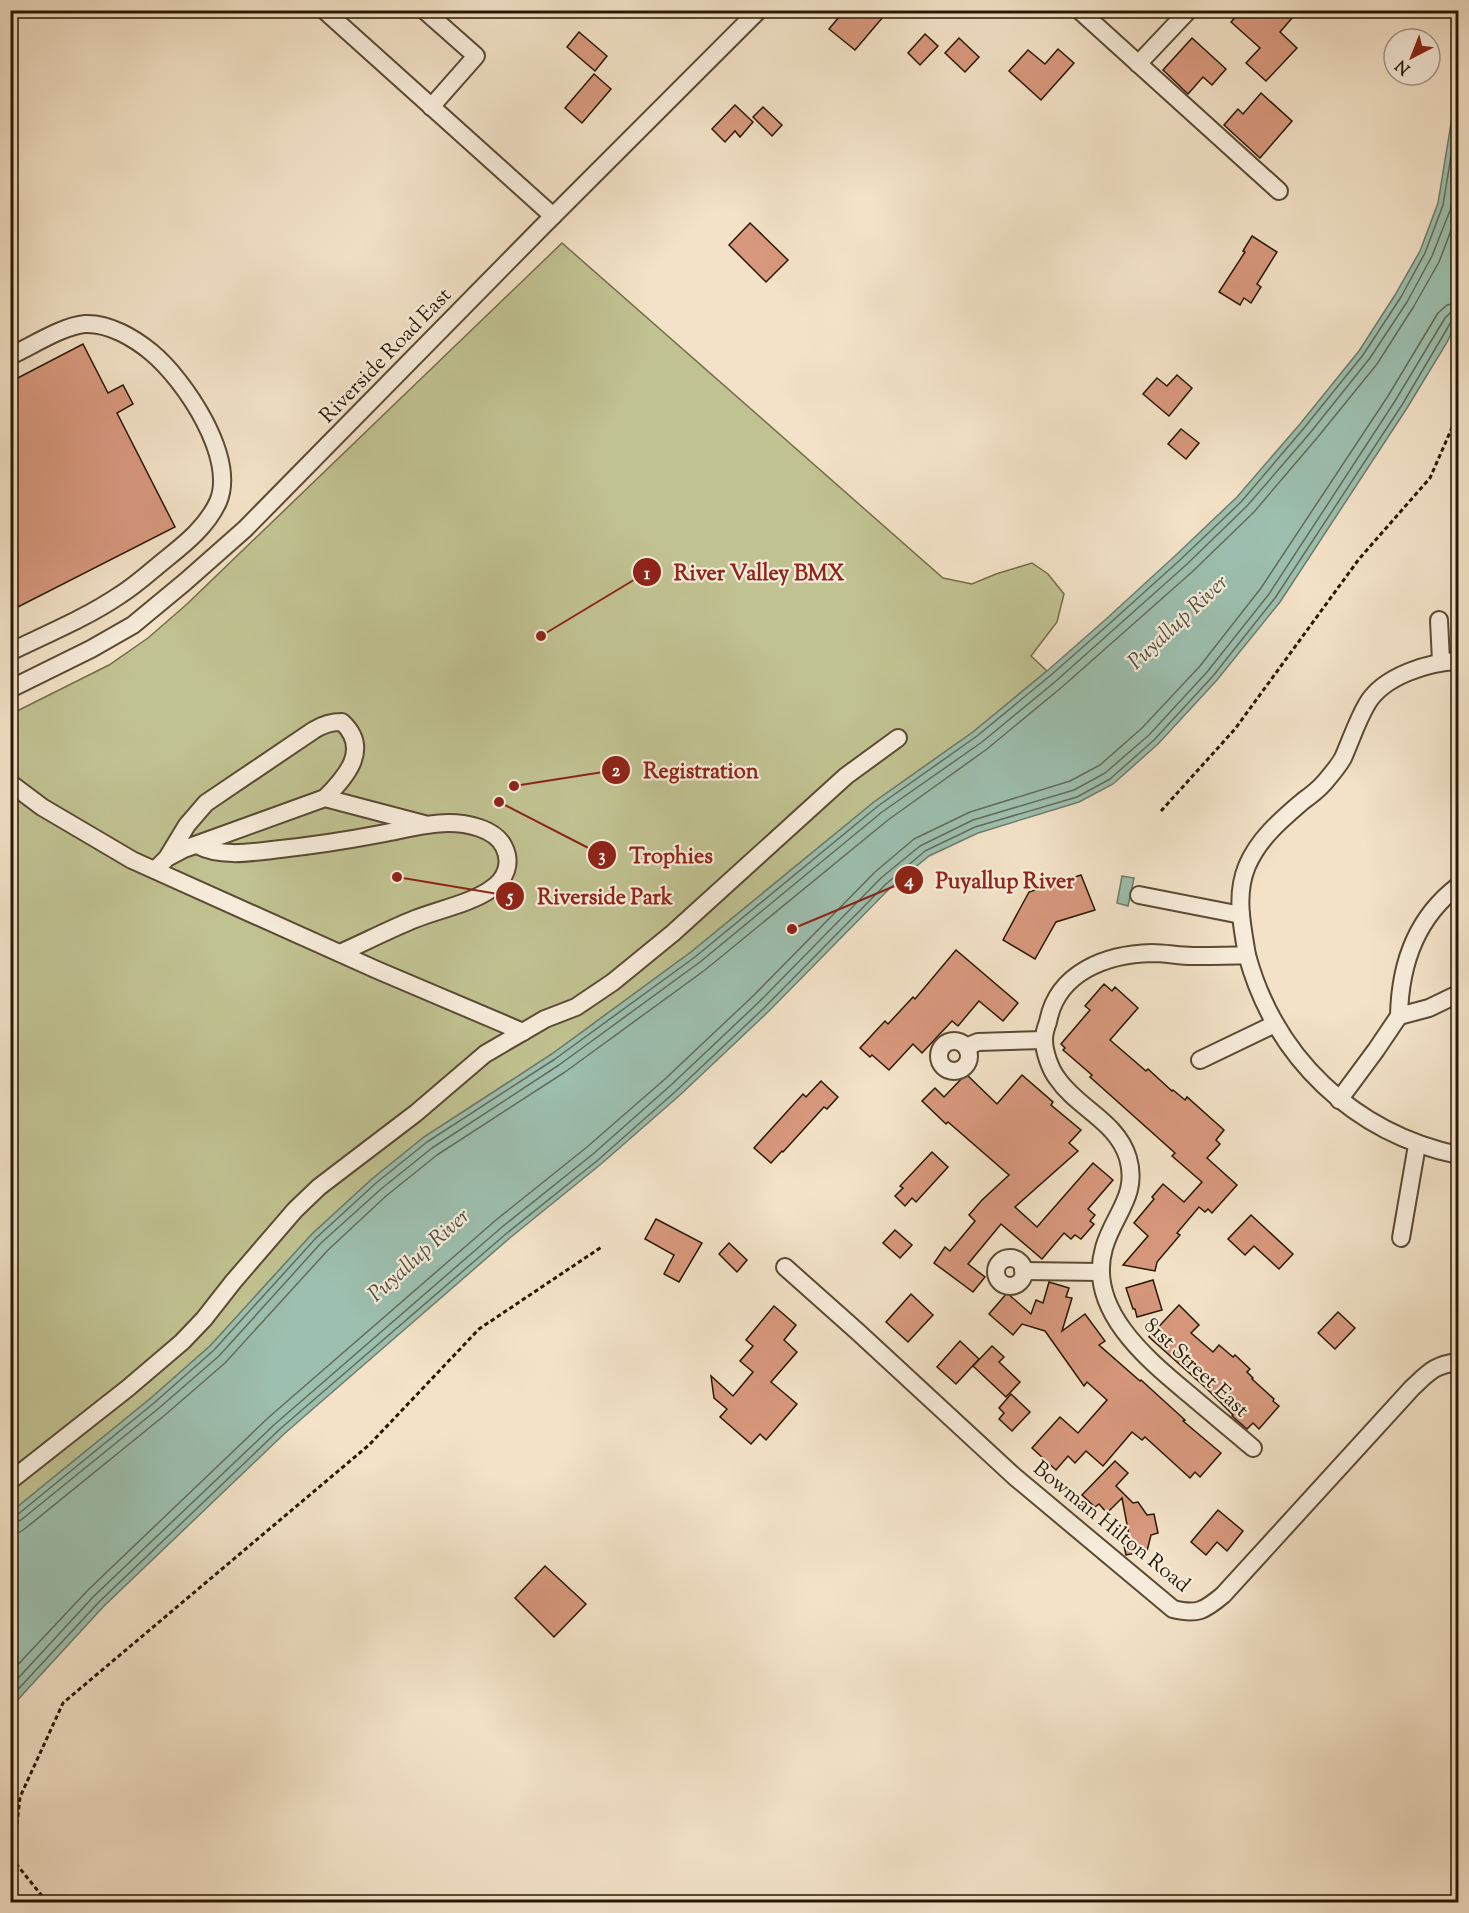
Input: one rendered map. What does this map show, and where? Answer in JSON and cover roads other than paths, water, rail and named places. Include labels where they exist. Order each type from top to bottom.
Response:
[{"type":"street","points":[[324,10],[553,216]]},
{"type":"street","points":[[424,10],[476,57],[431,107]]},
{"type":"street","name":"Riverside Road East","points":[[10,689],[91,649],[133,625],[245,529],[759,10]]},
{"type":"street","points":[[1079,10],[1279,191]]},
{"type":"street","points":[[1138,64],[1189,10]]},
{"type":"street","points":[[10,356],[68,328],[86,324],[108,328],[134,339],[153,353],[173,373],[198,409],[214,443],[222,469],[223,488],[217,504],[196,534],[120,595],[10,652]]},
{"type":"street","points":[[1439,620],[1441,661]]},
{"type":"street","points":[[1458,661],[1441,661],[1400,676],[1383,687],[1368,702],[1342,760],[1322,786],[1261,840],[1247,866],[1240,894],[1247,955],[1261,998],[1298,1058],[1339,1100],[1368,1120],[1417,1144],[1458,1155]]},
{"type":"street","points":[[342,722],[353,735],[356,749],[352,764],[325,798],[197,845],[161,864],[187,825],[206,803],[323,724],[342,722]]},
{"type":"street","points":[[10,1482],[182,1342],[295,1210],[319,1187],[416,1113],[485,1054],[546,1019],[576,1006],[613,982],[673,933],[846,776],[898,738]]},
{"type":"street","points":[[10,783],[61,819],[132,860],[161,864],[340,953],[523,1032]]},
{"type":"street","points":[[325,798],[428,825]]},
{"type":"street","points":[[197,845],[206,850],[221,852],[254,852],[331,843],[449,823],[473,826],[492,834],[502,843],[509,856],[508,867],[502,879],[490,890],[415,919],[340,953]]},
{"type":"street","points":[[1339,1100],[1398,1016],[1399,993],[1404,968],[1412,944],[1423,924],[1458,886]]},
{"type":"street","points":[[1138,895],[1241,915]]},
{"type":"street","points":[[966,1047],[978,1042],[1044,1040],[1050,1012],[1060,992],[1081,973],[1101,961],[1118,956],[1152,953],[1192,956],[1247,955]]},
{"type":"street","points":[[1398,1016],[1429,1008],[1458,994]]},
{"type":"street","points":[[1200,1060],[1275,1024]]},
{"type":"street","name":"81st Street East","points":[[1044,1040],[1047,1057],[1055,1076],[1067,1092],[1119,1137],[1129,1161],[1130,1188],[1102,1256],[1101,1272],[1104,1293],[1114,1316],[1138,1349],[1253,1448]]},
{"type":"street","points":[[1401,1238],[1417,1144]]},
{"type":"street","name":"Bowman Hilton Road","points":[[785,1267],[1015,1477],[1173,1609],[1181,1611],[1202,1611],[1223,1595],[1412,1388],[1442,1364],[1458,1362]]},
{"type":"street","points":[[1023,1271],[1101,1272]]},
{"type":"water","points":[[1458,30],[1458,320],[1407,408],[1280,602],[1217,680],[1158,744],[1113,784],[1079,802],[978,833],[929,856],[890,888],[768,1012],[680,1095],[601,1164],[511,1237],[284,1434],[104,1606],[11,1707],[11,1512],[151,1398],[210,1346],[312,1234],[372,1179],[424,1137],[552,1054],[691,952],[874,802],[973,732],[1047,671],[1237,497],[1300,424],[1359,351],[1420,251],[1438,203],[1453,111]]},
{"type":"water","points":[[1122,876],[1134,878],[1128,906],[1117,903]]},
{"type":"place","name":"River Valley BMX","points":[[541,636]]},
{"type":"place","name":"Registration","points":[[514,786]]},
{"type":"place","name":"Trophies","points":[[499,802]]},
{"type":"place","name":"Riverside Park","points":[[397,877]]},
{"type":"place","name":"Puyallup River","points":[[792,929]]}]
